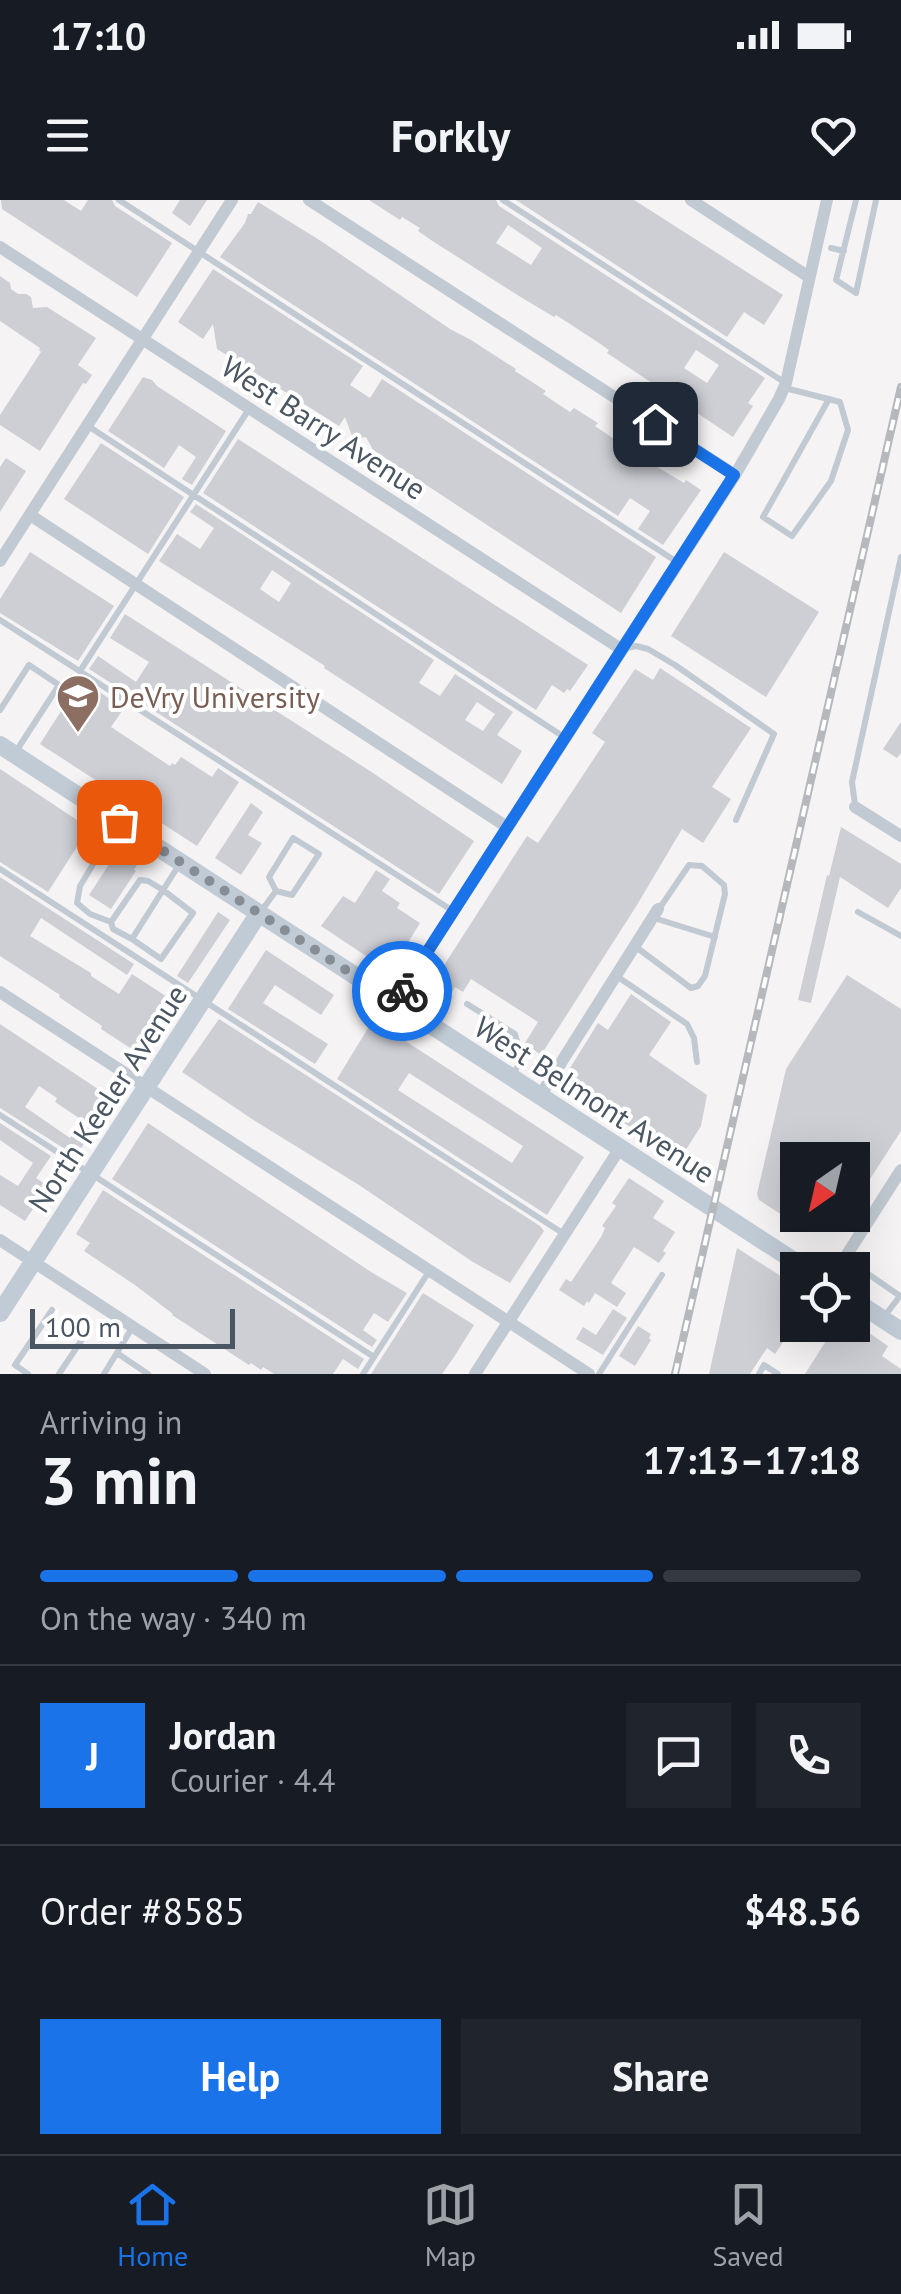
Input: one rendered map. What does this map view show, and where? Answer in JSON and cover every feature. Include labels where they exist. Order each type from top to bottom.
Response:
[{"type":"main road","name":"West Belmont Avenue","points":[[7,749],[780,1252]]},
{"type":"main road","name":"North Keeler Avenue","points":[[0,1313],[259,913]]},
{"type":"main road","points":[[870,1311],[901,1331]]},
{"type":"street","points":[[0,561],[232,200]]},
{"type":"street","points":[[310,200],[734,475]]},
{"type":"street","points":[[691,200],[809,277]]},
{"type":"street","points":[[395,1002],[734,475],[784,385],[827,200]]},
{"type":"street","name":"West Barry Avenue","points":[[0,247],[621,649]]},
{"type":"street","points":[[30,515],[508,827]]},
{"type":"street","points":[[855,806],[901,836]]},
{"type":"street","points":[[540,1096],[656,914]]},
{"type":"street","points":[[0,992],[589,1374]]},
{"type":"street","points":[[475,1374],[620,1148]]},
{"type":"street","points":[[849,1252],[901,1170]]},
{"type":"street","points":[[0,1240],[205,1374]]},
{"type":"lane","points":[[119,200],[677,562]]},
{"type":"lane","points":[[503,200],[784,385],[840,402],[848,430],[831,481],[792,536],[763,516],[830,399]]},
{"type":"lane","points":[[856,200],[836,280],[856,292],[876,200]]},
{"type":"lane","points":[[831,248],[844,250]]},
{"type":"lane","points":[[80,671],[249,409]]},
{"type":"lane","points":[[87,426],[564,736]]},
{"type":"lane","points":[[855,806],[852,782],[901,557]]},
{"type":"lane","points":[[0,620],[453,912]]},
{"type":"lane","points":[[621,649],[648,648],[774,734],[736,820]]},
{"type":"lane","points":[[0,710],[29,665],[60,685],[7,749]]},
{"type":"lane","points":[[112,922],[90,914],[77,903],[80,886],[119,822]]},
{"type":"lane","points":[[293,838],[319,854],[292,895],[276,891],[269,877],[293,838]]},
{"type":"lane","points":[[132,940],[180,862]]},
{"type":"lane","points":[[634,947],[691,988],[698,986],[705,976],[725,894],[724,885],[702,866],[688,865],[656,914],[714,937]]},
{"type":"lane","points":[[0,869],[565,1234]]},
{"type":"lane","points":[[140,880],[164,890],[193,913],[161,959],[113,928],[112,922],[140,880]]},
{"type":"lane","points":[[259,913],[276,891]]},
{"type":"lane","points":[[858,912],[901,936]]},
{"type":"lane","points":[[616,976],[687,1024],[694,1038],[697,1062]]},
{"type":"lane","points":[[467,1004],[515,1034],[522,1060],[512,1078]]},
{"type":"lane","points":[[0,1115],[374,1357]]},
{"type":"lane","points":[[888,1190],[901,1198]]},
{"type":"lane","points":[[363,1374],[430,1270]]},
{"type":"lane","points":[[598,1374],[662,1275]]},
{"type":"lane","points":[[870,1279],[900,1295],[883,1319]]},
{"type":"lane","points":[[28,1374],[15,1365],[52,1310]]},
{"type":"lane","points":[[104,1374],[133,1327]]},
{"type":"lane","points":[[59,1374],[85,1336]]},
{"type":"lane","points":[[117,1353],[148,1374]]},
{"type":"lane","points":[[759,1374],[764,1365],[778,1374]]},
{"type":"building","points":[[1,200],[64,200],[81,211],[88,200],[112,200],[115,206],[172,243],[137,297],[2,209]]},
{"type":"building","points":[[180,200],[207,200],[190,226],[172,213]]},
{"type":"building","points":[[369,200],[496,200],[499,206],[765,378],[748,403],[753,406],[733,437],[607,353],[609,350],[593,339],[434,242],[418,231],[420,228],[402,217],[400,220]],"holes":[[[508,225],[542,248],[531,265],[496,243]],[[696,350],[719,365],[707,383],[684,368]]]},
{"type":"building","points":[[516,200],[634,200],[783,295],[764,325],[744,312],[727,337]]},
{"type":"building","points":[[258,202],[516,369],[570,412],[574,408],[639,456],[701,490],[663,545],[638,529],[650,511],[630,498],[618,516],[220,257]]},
{"type":"building","points":[[213,269],[363,366],[350,385],[370,398],[382,379],[656,557],[621,613],[373,450],[366,437],[356,439],[345,417],[339,426],[217,349],[213,324],[203,339],[178,322]]},
{"type":"building","points":[[0,276],[18,294],[31,297],[33,308],[47,307],[96,338],[78,365],[92,375],[40,451],[0,425],[0,415],[41,352],[0,321]]},
{"type":"building","points":[[143,377],[226,431],[192,485],[182,479],[196,457],[179,445],[164,468],[108,431]]},
{"type":"building","points":[[238,439],[588,665],[570,691],[564,693],[552,685],[536,710],[203,493]]},
{"type":"building","points":[[101,443],[184,497],[148,554],[64,499]]},
{"type":"building","points":[[6,458],[26,471],[0,512],[0,467]]},
{"type":"building","points":[[196,504],[434,660],[419,683],[440,696],[455,674],[513,712],[497,735],[522,751],[502,784],[159,561],[177,534],[200,549],[214,528],[190,512]],"holes":[[[272,570],[291,583],[279,602],[260,589]],[[477,702],[495,714],[483,731],[465,720]]]},
{"type":"building","points":[[30,552],[114,606],[78,661],[0,613],[0,599]]},
{"type":"building","points":[[724,552],[819,612],[766,697],[671,636]]},
{"type":"building","points":[[125,614],[474,841],[439,894],[89,669],[98,656],[136,682],[149,662],[110,638]]},
{"type":"building","points":[[660,668],[751,728],[712,787],[731,799],[703,843],[682,829],[541,1055],[525,1043],[538,1022],[471,979],[463,992],[455,987],[450,995],[432,984],[527,836],[538,843],[605,742],[592,733],[635,669],[653,680]]},
{"type":"building","points":[[81,680],[124,708],[111,727],[170,766],[181,757],[212,777],[218,768],[239,782],[197,846],[40,744]]},
{"type":"building","points":[[901,722],[901,753],[897,758],[883,749]]},
{"type":"building","points":[[0,769],[89,828],[48,892],[0,862]]},
{"type":"building","points":[[251,803],[263,812],[248,835],[262,843],[241,875],[215,858]]},
{"type":"building","points":[[841,827],[901,864],[901,888],[888,908],[840,877],[811,1003],[798,1000]]},
{"type":"building","points":[[119,849],[138,863],[111,909],[89,895]]},
{"type":"building","points":[[376,870],[390,879],[382,891],[400,903],[397,908],[420,923],[390,972],[321,926],[343,896],[355,903]]},
{"type":"building","points":[[0,877],[134,964],[127,975],[41,918],[30,936],[119,994],[132,974],[175,1002],[141,1055],[0,956]]},
{"type":"building","points":[[218,912],[230,920],[188,983],[177,976]]},
{"type":"building","points":[[266,950],[334,995],[321,1015],[275,985],[263,1003],[328,1044],[315,1064],[228,1009]]},
{"type":"building","points":[[847,975],[901,1009],[901,1131],[870,1179],[870,1142],[780,1142],[780,1214],[759,1200],[757,1194],[786,1069]]},
{"type":"building","points":[[631,994],[671,1022],[649,1055],[707,1095],[701,1126],[680,1159],[570,1088],[579,1074],[570,1068],[598,1023],[608,1030]]},
{"type":"building","points":[[219,1019],[540,1226],[544,1231],[510,1283],[182,1072]]},
{"type":"building","points":[[373,1020],[584,1157],[547,1215],[337,1079]],"holes":[[[409,1073],[523,1146],[512,1163],[398,1090]]]},
{"type":"building","points":[[0,1024],[113,1099],[76,1156],[0,1108]],"holes":[[[39,1086],[57,1098],[55,1102],[82,1120],[70,1138],[25,1107]]]},
{"type":"building","points":[[0,1123],[51,1156],[36,1178],[48,1186],[25,1221],[0,1205],[0,1175],[18,1186],[33,1163],[0,1140]]},
{"type":"building","points":[[148,1123],[407,1293],[388,1322],[374,1313],[363,1330],[377,1340],[372,1347],[112,1179]]},
{"type":"building","points":[[629,1178],[664,1201],[653,1218],[675,1232],[659,1263],[634,1247],[611,1283],[626,1293],[617,1307],[595,1293],[584,1306],[559,1290],[566,1279],[571,1282],[601,1237],[605,1228],[602,1226],[616,1206],[612,1203]]},
{"type":"building","points":[[103,1190],[364,1359],[358,1369],[343,1359],[333,1374],[274,1374],[249,1365],[172,1315],[84,1251],[90,1243],[76,1234]]},
{"type":"building","points":[[737,1248],[780,1275],[780,1342],[783,1342],[775,1354],[767,1348],[750,1374],[709,1374]]},
{"type":"building","points":[[423,1293],[474,1325],[454,1357],[442,1374],[371,1374]]},
{"type":"building","points":[[613,1309],[627,1318],[603,1355],[576,1339],[583,1327],[596,1335]]},
{"type":"building","points":[[638,1326],[651,1334],[651,1340],[635,1366],[619,1356]]},
{"type":"building","points":[[870,1334],[888,1346],[882,1356],[901,1369],[901,1374],[805,1374],[825,1342],[870,1342]]},
{"type":"railway","points":[[675,1374],[901,387]]},
{"type":"way so far","points":[[119,822],[395,1002],[402,991]]},
{"type":"place","name":"DeVry University","points":[[78,734]]},
{"type":"route","points":[[402,991],[734,475],[655,424]]}]
